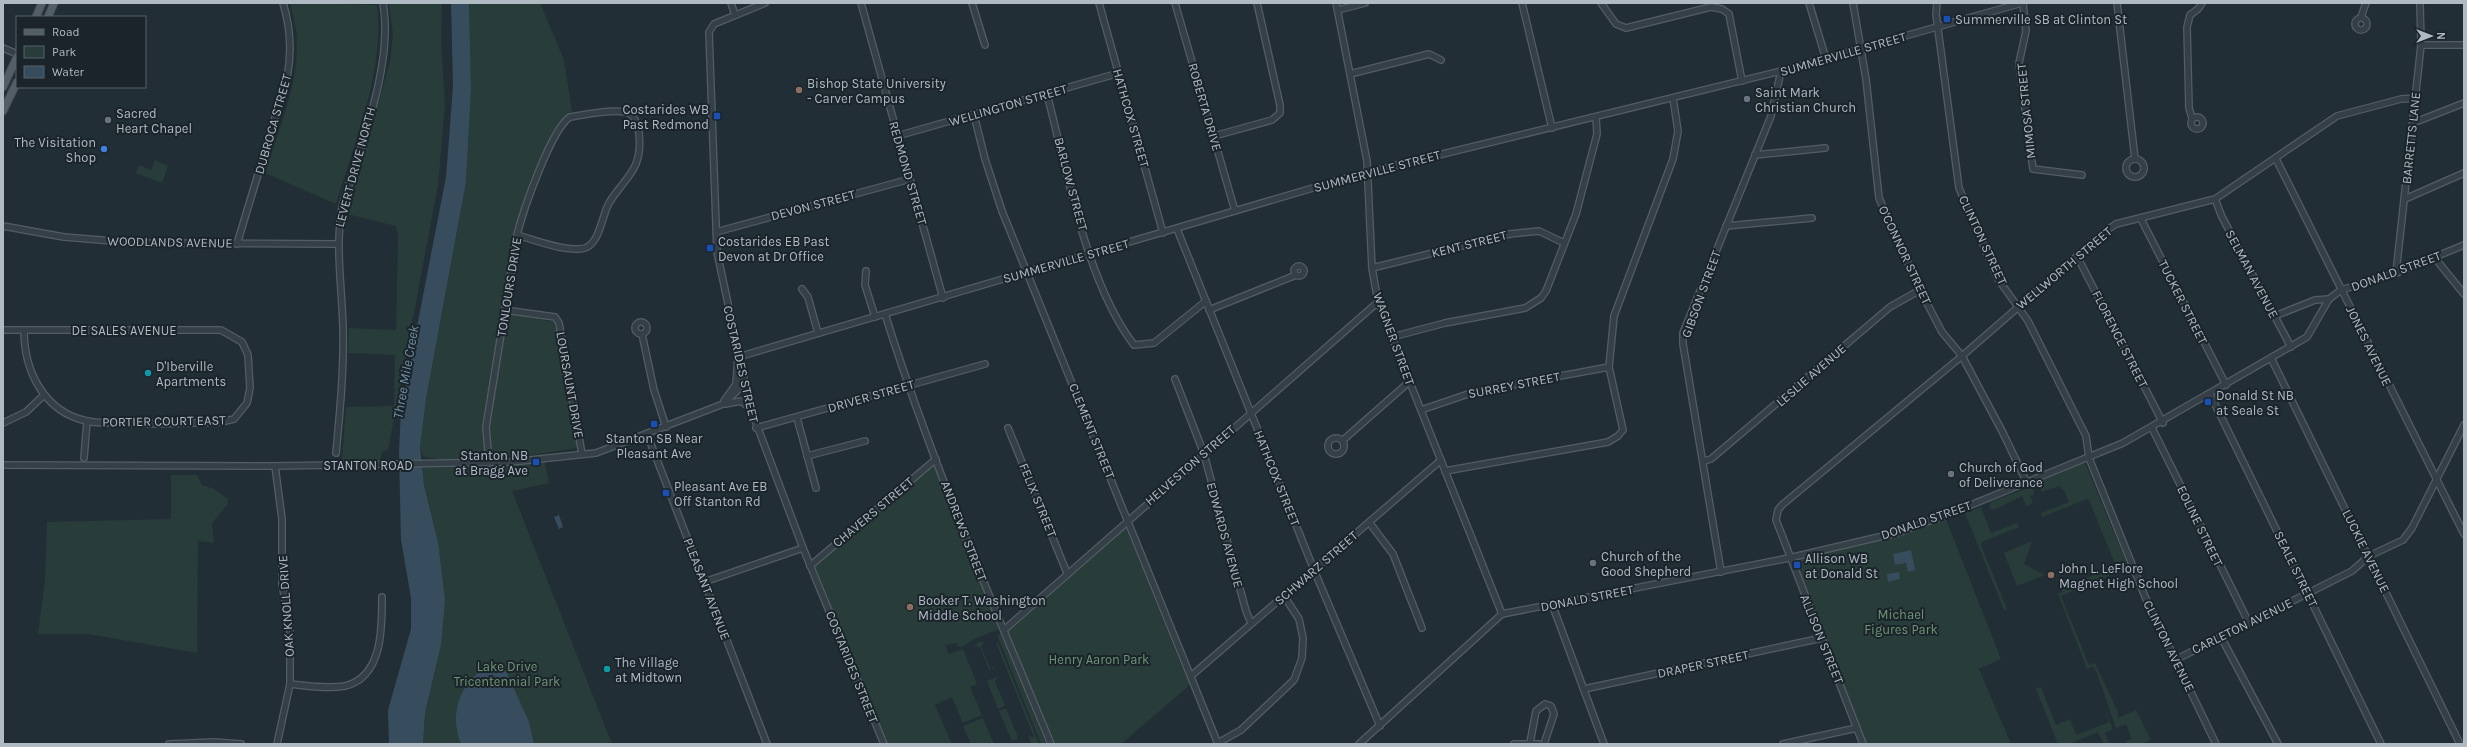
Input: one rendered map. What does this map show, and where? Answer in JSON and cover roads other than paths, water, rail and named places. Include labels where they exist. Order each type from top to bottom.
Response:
[{"type":"main road","points":[[36,16],[42,3]]},
{"type":"main road","points":[[48,16],[54,3]]},
{"type":"main road","points":[[3,88],[16,58]]},
{"type":"main road","points":[[3,111],[16,84]]},
{"type":"street","name":"DUBROCA STREET","points":[[237,244],[287,78],[291,58],[291,43],[283,3]]},
{"type":"street","name":"LEVERT DRIVE NORTH","points":[[336,453],[341,403],[343,330],[337,244],[342,207],[384,60],[386,30],[383,3]]},
{"type":"street","points":[[731,3],[735,15],[765,3]]},
{"type":"street","name":"REDMOND STREET","points":[[862,3],[897,136],[943,298]]},
{"type":"street","points":[[972,3],[985,45]]},
{"type":"street","name":"HATHCOX STREET","points":[[1100,3],[1164,232]]},
{"type":"street","name":"ROBERTA DRIVE","points":[[1175,3],[1235,212]]},
{"type":"street","points":[[1214,136],[1272,120],[1280,113],[1280,105],[1257,3]]},
{"type":"street","name":"WAGNER STREET","points":[[1336,3],[1367,172],[1372,268],[1378,302],[1502,614]]},
{"type":"street","points":[[1338,10],[1365,3]]},
{"type":"street","points":[[1522,3],[1552,128]]},
{"type":"street","points":[[1601,3],[1616,24],[1626,28],[1711,7],[1722,8],[1729,14],[1742,81]]},
{"type":"street","points":[[1809,3],[1826,59]]},
{"type":"street","name":"O'CONNOR STREET","points":[[1853,3],[1862,49],[1879,198],[1920,290],[1942,332],[1962,356],[2002,431],[2027,483]]},
{"type":"street","name":"CLINTON STREET","points":[[1937,3],[1936,14],[1939,27],[1959,188],[1998,279],[2028,321],[2086,436],[2089,458]]},
{"type":"street","name":"SUMMERVILLE STREET","points":[[738,357],[943,298],[1367,172],[1781,72],[2022,3]]},
{"type":"street","name":"MIMOSA STREET","points":[[2022,3],[2026,31],[2019,63],[2033,170],[2082,175]]},
{"type":"street","points":[[2117,3],[2135,159]]},
{"type":"street","points":[[2192,118],[2189,108],[2187,27],[2190,14],[2198,9],[2202,3]]},
{"type":"street","points":[[2360,17],[2366,3]]},
{"type":"street","name":"BARRETTS LANE","points":[[2396,273],[2421,45],[2420,3]]},
{"type":"street","name":"COSTARIDES STREET","points":[[735,15],[714,24],[709,32],[717,252],[738,357],[756,428],[810,566],[884,744]]},
{"type":"street","points":[[2421,45],[2464,45]]},
{"type":"street","points":[[3,48],[16,55]]},
{"type":"street","points":[[1350,74],[1429,54],[1441,60]]},
{"type":"street","name":"GIBSON STREET","points":[[1721,572],[1704,461],[1683,344],[1683,333],[1771,116],[1781,72]]},
{"type":"street","name":"WELLINGTON STREET","points":[[897,136],[1119,74]]},
{"type":"street","name":"BARLOW STREET","points":[[1047,94],[1090,254],[1114,314],[1134,345],[1154,343],[1206,301]]},
{"type":"street","points":[[1445,471],[1608,442],[1618,436],[1623,430],[1609,367],[1614,316],[1673,159],[1678,131],[1674,98]]},
{"type":"street","name":"WELLWORTH STREET","points":[[1778,510],[1962,356],[2116,224],[2141,219],[2215,199],[2276,159],[2337,116],[2401,99],[2416,98]]},
{"type":"street","points":[[2413,123],[2464,103]]},
{"type":"street","name":"TONLOURS DRIVE","points":[[489,463],[486,427],[517,235],[522,215],[555,135],[564,120],[570,117],[622,111],[631,114],[638,125],[640,143],[638,157],[632,175],[609,203],[593,243],[587,247],[577,249],[546,244],[517,235]]},
{"type":"street","name":"CLEMENT STREET","points":[[974,115],[985,159],[1000,203],[1126,521],[1218,744]]},
{"type":"street","points":[[1392,337],[1445,322],[1525,308],[1542,298],[1576,214],[1597,134],[1596,117]]},
{"type":"street","points":[[1755,155],[1825,148]]},
{"type":"street","name":"JONES AVENUE","points":[[2276,159],[2436,481],[2464,534]]},
{"type":"street","points":[[2405,199],[2464,173]]},
{"type":"street","name":"DEVON STREET","points":[[716,232],[910,179]]},
{"type":"street","name":"SELMAN AVENUE","points":[[2215,199],[2222,217],[2291,347]]},
{"type":"street","points":[[1726,226],[1812,218]]},
{"type":"street","name":"TUCKER STREET","points":[[2141,219],[2226,385]]},
{"type":"street","name":"WOODLANDS AVENUE","points":[[3,226],[96,240],[137,243],[337,244]]},
{"type":"street","name":"HATHCOX STREET","points":[[1177,229],[1314,570],[1380,726]]},
{"type":"street","name":"KENT STREET","points":[[1372,268],[1510,234],[1539,231],[1564,243]]},
{"type":"street","name":"DONALD STREET","points":[[2271,358],[2307,337],[2329,299],[2342,290],[2396,273],[2464,245]]},
{"type":"street","name":"FLORENCE STREET","points":[[2077,256],[2163,423]]},
{"type":"street","points":[[2434,257],[2464,294]]},
{"type":"street","points":[[866,271],[865,285],[874,317]]},
{"type":"street","points":[[1209,310],[1296,275]]},
{"type":"street","points":[[802,289],[808,297],[818,333]]},
{"type":"street","name":"LESLIE AVENUE","points":[[1704,461],[1711,459],[1772,409],[1890,307],[1920,290]]},
{"type":"street","name":"DONALD STREET","points":[[2274,316],[2315,300],[2329,299]]},
{"type":"street","name":"HELVESTON STREET","points":[[1004,630],[1126,521],[1378,302]]},
{"type":"street","name":"LOURSAUNT DRIVE","points":[[505,310],[554,317],[559,323],[563,338],[582,454]]},
{"type":"street","name":"ANDREWS STREET","points":[[885,314],[908,386],[936,459],[1051,744]]},
{"type":"street","name":"DE SALES AVENUE","points":[[3,330],[212,330],[228,332],[242,342],[248,355],[250,388],[247,403],[242,412]]},
{"type":"street","name":"PORTIER COURT EAST","points":[[24,330],[28,367],[44,394],[62,412],[87,422],[128,424],[221,422],[234,419],[242,412]]},
{"type":"street","points":[[642,334],[654,390],[666,427]]},
{"type":"street","points":[[723,404],[736,384],[738,357]]},
{"type":"street","points":[[2163,423],[2271,358]]},
{"type":"street","name":"LUCKIE AVENUE","points":[[2271,358],[2460,744]]},
{"type":"street","name":"DRIVER STREET","points":[[756,428],[797,418],[985,364]]},
{"type":"street","name":"SURREY STREET","points":[[1421,410],[1474,392],[1609,367]]},
{"type":"street","name":"STANTON ROAD","points":[[723,404],[738,390],[742,370]]},
{"type":"street","name":"EDWARDS AVENUE","points":[[1175,379],[1204,454],[1246,611],[1251,623]]},
{"type":"street","points":[[1342,441],[1409,382]]},
{"type":"street","points":[[3,423],[11,422],[26,412],[44,394]]},
{"type":"street","name":"SEALE STREET","points":[[2210,394],[2381,744]]},
{"type":"street","name":"STANTON ROAD","points":[[3,465],[275,466],[489,463],[596,453],[723,404],[741,401],[750,408]]},
{"type":"street","points":[[797,418],[816,488]]},
{"type":"street","points":[[84,458],[87,422]]},
{"type":"street","name":"DONALD STREET","points":[[1502,614],[1789,558],[1900,532],[2089,458],[2163,423]]},
{"type":"street","name":"CARLETON AVENUE","points":[[2175,660],[2352,571],[2369,556],[2403,540],[2412,528],[2462,435],[2464,425]]},
{"type":"street","name":"FELIX STREET","points":[[1008,428],[1067,573]]},
{"type":"street","name":"EOLINE STREET","points":[[2152,428],[2249,623]]},
{"type":"street","name":"PLEASANT AVENUE","points":[[647,434],[767,744]]},
{"type":"street","points":[[807,456],[865,441]]},
{"type":"street","name":"CLINTON AVENUE","points":[[2089,458],[2146,599],[2216,744]]},
{"type":"street","name":"CHAVERS STREET","points":[[810,566],[936,459]]},
{"type":"street","name":"SCHWARZ STREET","points":[[1191,676],[1441,460]]},
{"type":"street","name":"OAK KNOLL DRIVE","points":[[275,466],[282,518],[282,583],[290,630],[290,684],[277,744]]},
{"type":"street","name":"ALLISON STREET","points":[[1778,510],[1776,520],[1789,558],[1863,744]]},
{"type":"street","points":[[1369,522],[1393,554],[1422,628]]},
{"type":"street","points":[[704,582],[803,548]]},
{"type":"street","points":[[1218,744],[1241,730],[1294,680],[1302,658],[1303,638],[1299,619],[1284,596]]},
{"type":"street","points":[[290,684],[345,686],[362,678],[370,669],[381,635],[382,597]]},
{"type":"street","points":[[1552,604],[1604,744]]},
{"type":"street","points":[[1359,744],[1502,614]]},
{"type":"street","points":[[2221,637],[2278,744]]},
{"type":"street","name":"DRAPER STREET","points":[[1584,689],[1822,638]]},
{"type":"street","points":[[1530,743],[1536,711],[1545,704],[1551,706],[1554,714],[1544,744]]},
{"type":"street","points":[[1783,744],[1857,728]]},
{"type":"street","points":[[169,744],[214,742],[240,744]]},
{"type":"street","points":[[1514,744],[1539,744]]},
{"type":"water","points":[[451,3],[469,3],[471,89],[466,182],[426,399],[420,447],[424,485],[438,542],[445,600],[441,645],[425,713],[423,744],[389,744],[388,710],[411,629],[411,598],[401,540],[399,452],[401,409],[446,177],[453,86]]},
{"type":"water","points":[[559,515],[563,527],[559,529],[554,517]]},
{"type":"water","points":[[1911,550],[1915,570],[1908,572],[1906,563],[1895,565],[1893,554]]},
{"type":"water","points":[[1899,572],[1900,579],[1888,582],[1887,574]]},
{"type":"water","points":[[490,664],[502,666],[507,673],[529,722],[534,744],[461,744],[457,732],[456,720],[460,698],[471,679]]},
{"type":"place","name":"Summerville SB at Clinton St","points":[[1947,19]]},
{"type":"place","name":"Bishop State University - Carver Campus","points":[[799,90]]},
{"type":"place","name":"Saint Mark Christian Church","points":[[1747,99]]},
{"type":"place","name":"Costarides WB Past Redmond","points":[[717,116]]},
{"type":"place","name":"Sacred Heart Chapel","points":[[108,120]]},
{"type":"place","name":"The Visitation Shop","points":[[104,149]]},
{"type":"place","name":"Costarides EB Past Devon at Dr Office","points":[[710,248]]},
{"type":"place","name":"D'Iberville Apartments","points":[[148,373]]},
{"type":"place","name":"Donald St NB at Seale St","points":[[2208,402]]},
{"type":"place","name":"Stanton SB Near Pleasant Ave","points":[[654,424]]},
{"type":"place","name":"Stanton NB at Bragg Ave","points":[[536,462]]},
{"type":"place","name":"Church of God of Deliverance","points":[[1951,474]]},
{"type":"place","name":"Pleasant Ave EB Off Stanton Rd","points":[[666,493]]},
{"type":"place","name":"Church of the Good Shepherd","points":[[1593,563]]},
{"type":"place","name":"Allison WB at Donald St","points":[[1797,565]]},
{"type":"place","name":"John L. LeFlore Magnet High School","points":[[2051,575]]},
{"type":"place","name":"Booker T. Washington Middle School","points":[[910,607]]},
{"type":"place","name":"The Village at Midtown","points":[[607,669]]},
{"type":"water label","name":"Three Mile Creek","points":[[406,372]]},
{"type":"park label","name":"Michael Figures Park","points":[[1901,622]]},
{"type":"park label","name":"Henry Aaron Park","points":[[1099,659]]},
{"type":"park label","name":"Lake Drive Tricentennial Park","points":[[507,674]]}]
